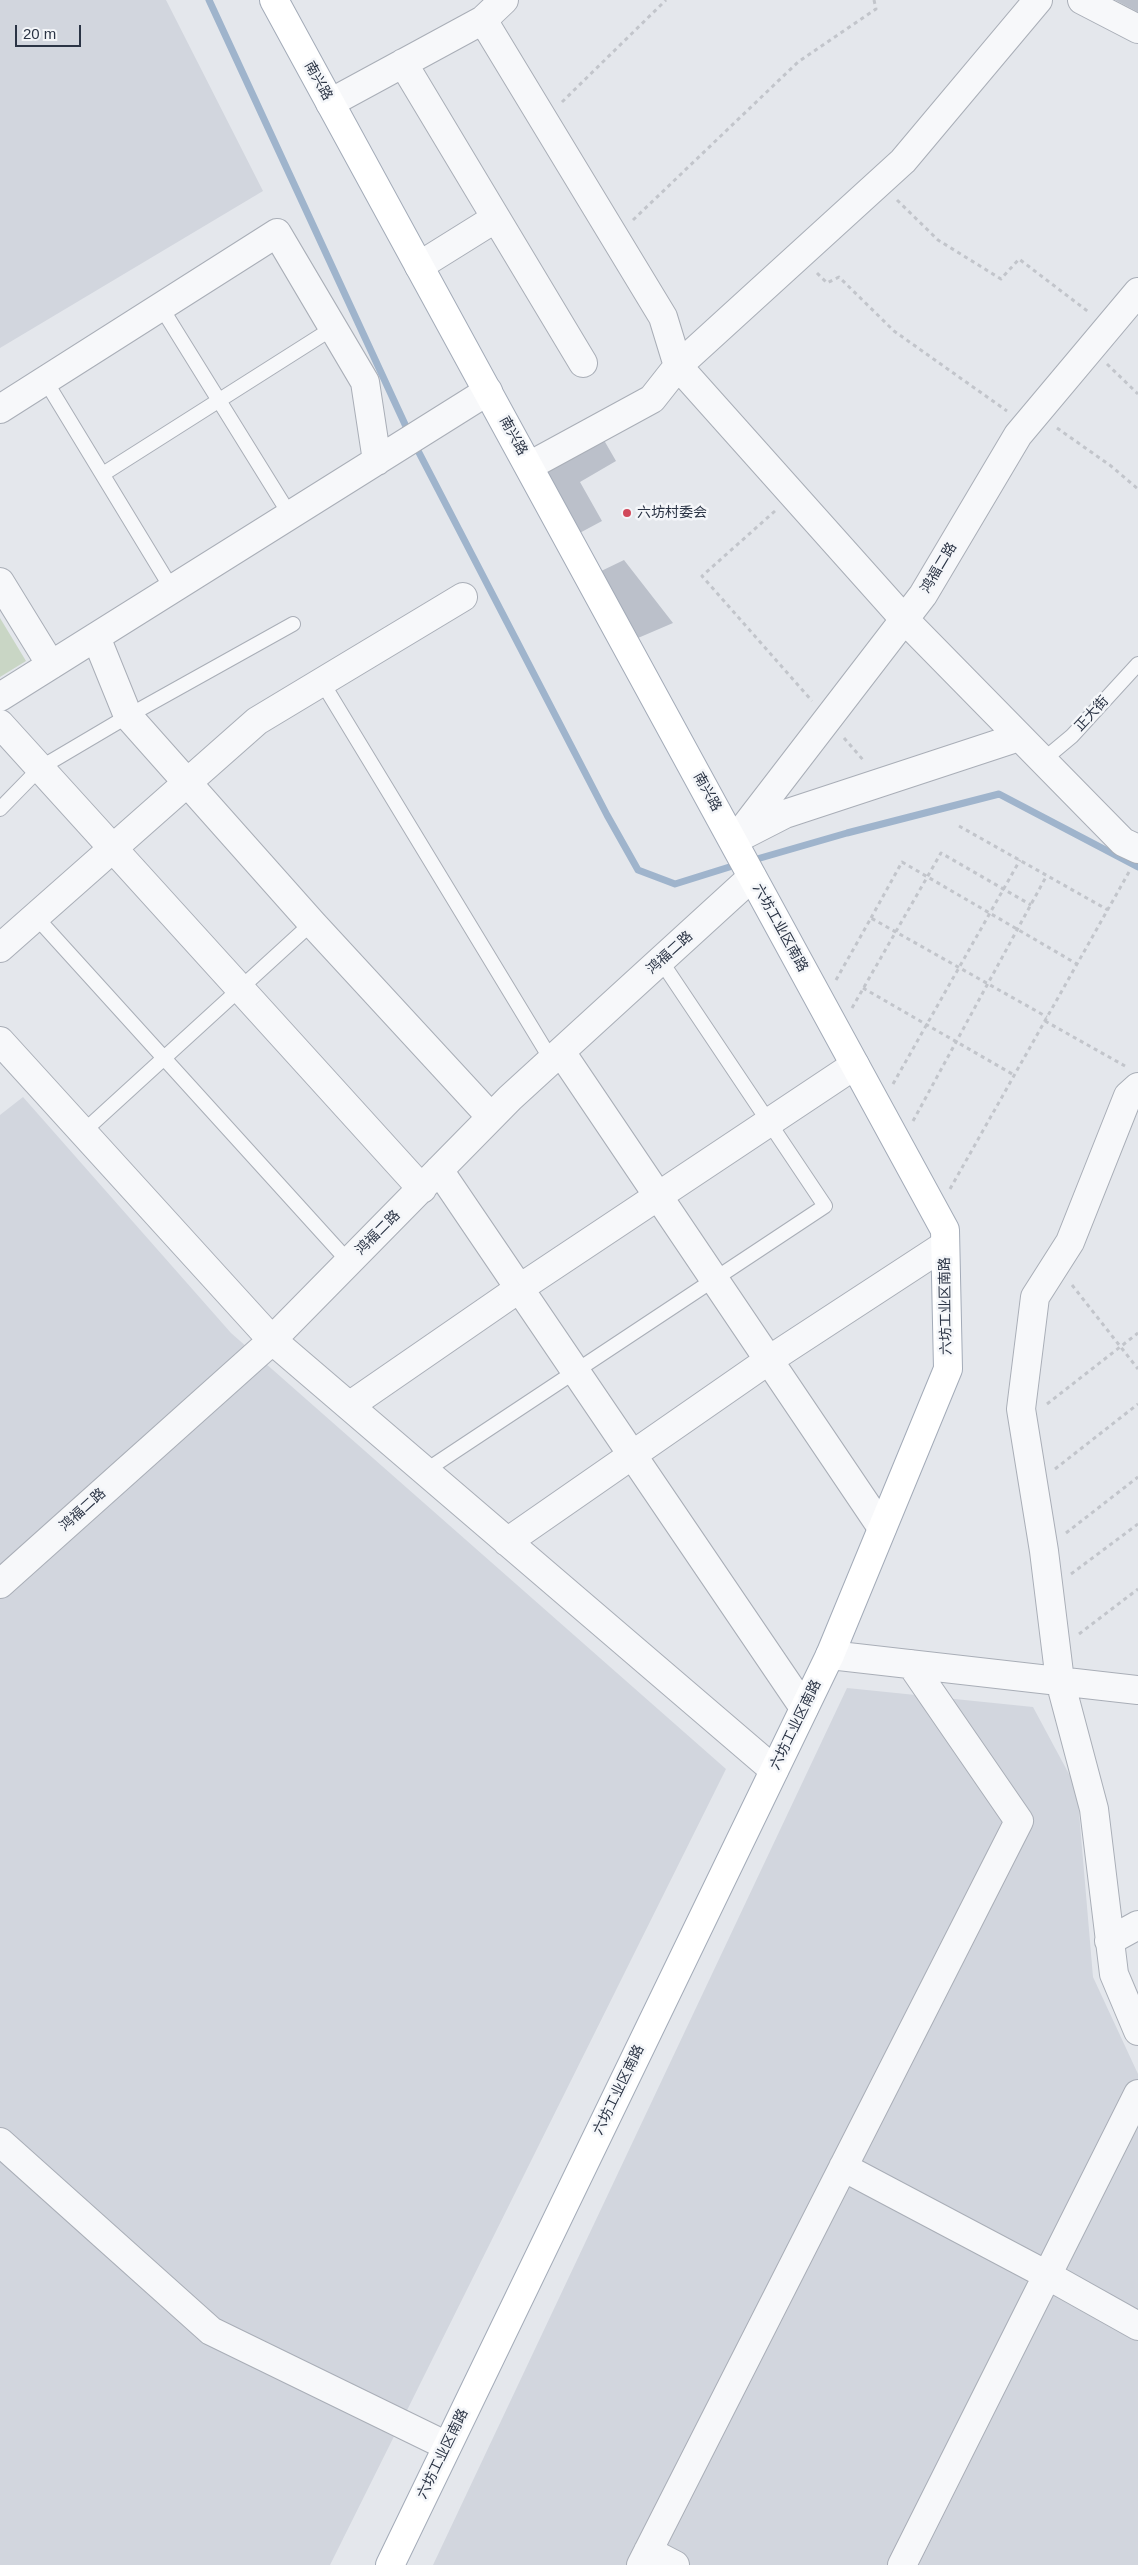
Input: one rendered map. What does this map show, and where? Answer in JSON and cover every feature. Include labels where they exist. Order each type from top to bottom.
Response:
[{"type":"main road","name":"南兴路","points":[[274,0],[744,860]]},
{"type":"main road","name":"六坊工业区南路","points":[[390,2565],[830,1655],[948,1369],[945,1230],[744,860]]},
{"type":"street","points":[[330,102],[483,20],[504,0]]},
{"type":"street","points":[[529,466],[652,399],[678,366],[903,161],[1038,0]]},
{"type":"street","points":[[1082,0],[1138,29]]},
{"type":"street","points":[[483,20],[663,317],[678,366],[904,619],[1122,842],[1138,849]]},
{"type":"street","points":[[404,63],[583,363]]},
{"type":"street","points":[[419,266],[496,218]]},
{"type":"street","points":[[0,409],[277,233],[365,382],[376,461]]},
{"type":"street","name":"鸿福二路","points":[[0,1584],[272,1340],[491,1117],[661,961],[744,860],[827,719],[923,595],[1031,420],[1138,292]]},
{"type":"street","points":[[0,697],[488,391]]},
{"type":"street","points":[[0,582],[51,665]]},
{"type":"street","points":[[0,948],[114,850],[257,721],[463,597]]},
{"type":"street","points":[[96,637],[128,716],[312,923],[491,1117]]},
{"type":"street","points":[[0,724],[240,988],[431,1179],[520,1288],[804,1708]]},
{"type":"street","points":[[744,860],[785,814],[1019,737]]},
{"type":"street","points":[[0,1041],[272,1340],[774,1770]]},
{"type":"street","points":[[556,1056],[658,1195],[882,1528]]},
{"type":"street","points":[[349,1406],[658,1195],[855,1065]]},
{"type":"street","points":[[1134,1078],[1070,1242],[1036,1297],[1021,1410],[1044,1550],[1060,1681],[1094,1809],[1114,1974],[1138,2031]]},
{"type":"street","points":[[507,1542],[769,1360],[945,1245]]},
{"type":"street","points":[[830,1655],[1138,1690]]},
{"type":"street","points":[[675,2565],[644,2558],[1019,1821],[911,1664]]},
{"type":"street","points":[[1109,1941],[1138,1925]]},
{"type":"street","points":[[902,2565],[1138,2094]]},
{"type":"street","points":[[0,2142],[210,2331],[447,2446]]},
{"type":"street","points":[[843,2167],[1048,2275],[1138,2326]]},
{"type":"lane","points":[[160,307],[290,515]]},
{"type":"lane","points":[[102,474],[333,328]]},
{"type":"lane","points":[[46,380],[172,589]]},
{"type":"lane","points":[[0,809],[40,768],[128,716],[293,624]]},
{"type":"lane","name":"正大街","points":[[1042,761],[1072,736],[1138,664]]},
{"type":"lane","points":[[322,682],[556,1056]]},
{"type":"lane","points":[[36,917],[349,1262]]},
{"type":"lane","points":[[83,1132],[312,923]]},
{"type":"lane","points":[[425,1471],[825,1206],[661,961]]},
{"type":"path","points":[[544,120],[666,0]]},
{"type":"path","points":[[615,238],[798,62],[876,10],[874,0]]},
{"type":"path","points":[[878,183],[916,217],[938,240],[1001,279],[1019,259],[1109,327]]},
{"type":"path","points":[[800,254],[828,283],[839,276],[894,331],[1031,420],[1111,466],[1138,489]]},
{"type":"path","points":[[1091,348],[1138,394]]},
{"type":"path","points":[[793,495],[702,576],[883,782]]},
{"type":"path","points":[[959,826],[1108,910]]},
{"type":"path","points":[[837,1032],[940,853],[1031,905]]},
{"type":"path","points":[[879,1108],[1020,860]]},
{"type":"path","points":[[822,1004],[902,862],[1077,964]]},
{"type":"path","points":[[899,1146],[1047,875]]},
{"type":"path","points":[[936,1213],[1125,879]]},
{"type":"path","points":[[871,918],[1047,1016]]},
{"type":"path","points":[[863,988],[1014,1075]]},
{"type":"path","points":[[1045,1021],[1134,1078]]},
{"type":"path","points":[[1056,1264],[1138,1369]]},
{"type":"path","points":[[1023,1423],[1138,1333]]},
{"type":"path","points":[[1033,1486],[1138,1404]]},
{"type":"path","points":[[1044,1550],[1138,1478]]},
{"type":"path","points":[[1049,1591],[1138,1524]]},
{"type":"path","points":[[1056,1651],[1138,1589]]},
{"type":"shaded area","points":[[0,0],[166,0],[263,191],[0,348]]},
{"type":"shaded area","points":[[23,1097],[231,1333],[726,1769],[330,2565],[0,2565],[0,1115]]},
{"type":"shaded area","points":[[847,1688],[1033,1707],[1077,1789],[1093,1977],[1138,2074],[1138,2565],[433,2565]]},
{"type":"green space","points":[[0,618],[26,661],[0,677]]},
{"type":"building","points":[[1115,0],[1138,0],[1138,12]]},
{"type":"building","points":[[601,435],[616,461],[580,482],[602,521],[574,536],[539,470]]},
{"type":"building","points":[[624,560],[673,623],[631,641],[595,574]]},
{"type":"waterway","points":[[209,0],[409,433]]},
{"type":"waterway","points":[[414,443],[607,815],[638,870],[675,884],[739,864]]},
{"type":"waterway","points":[[750,861],[847,833],[999,794],[1138,867]]},
{"type":"place","name":"六坊村委会","points":[[627,513]]}]
